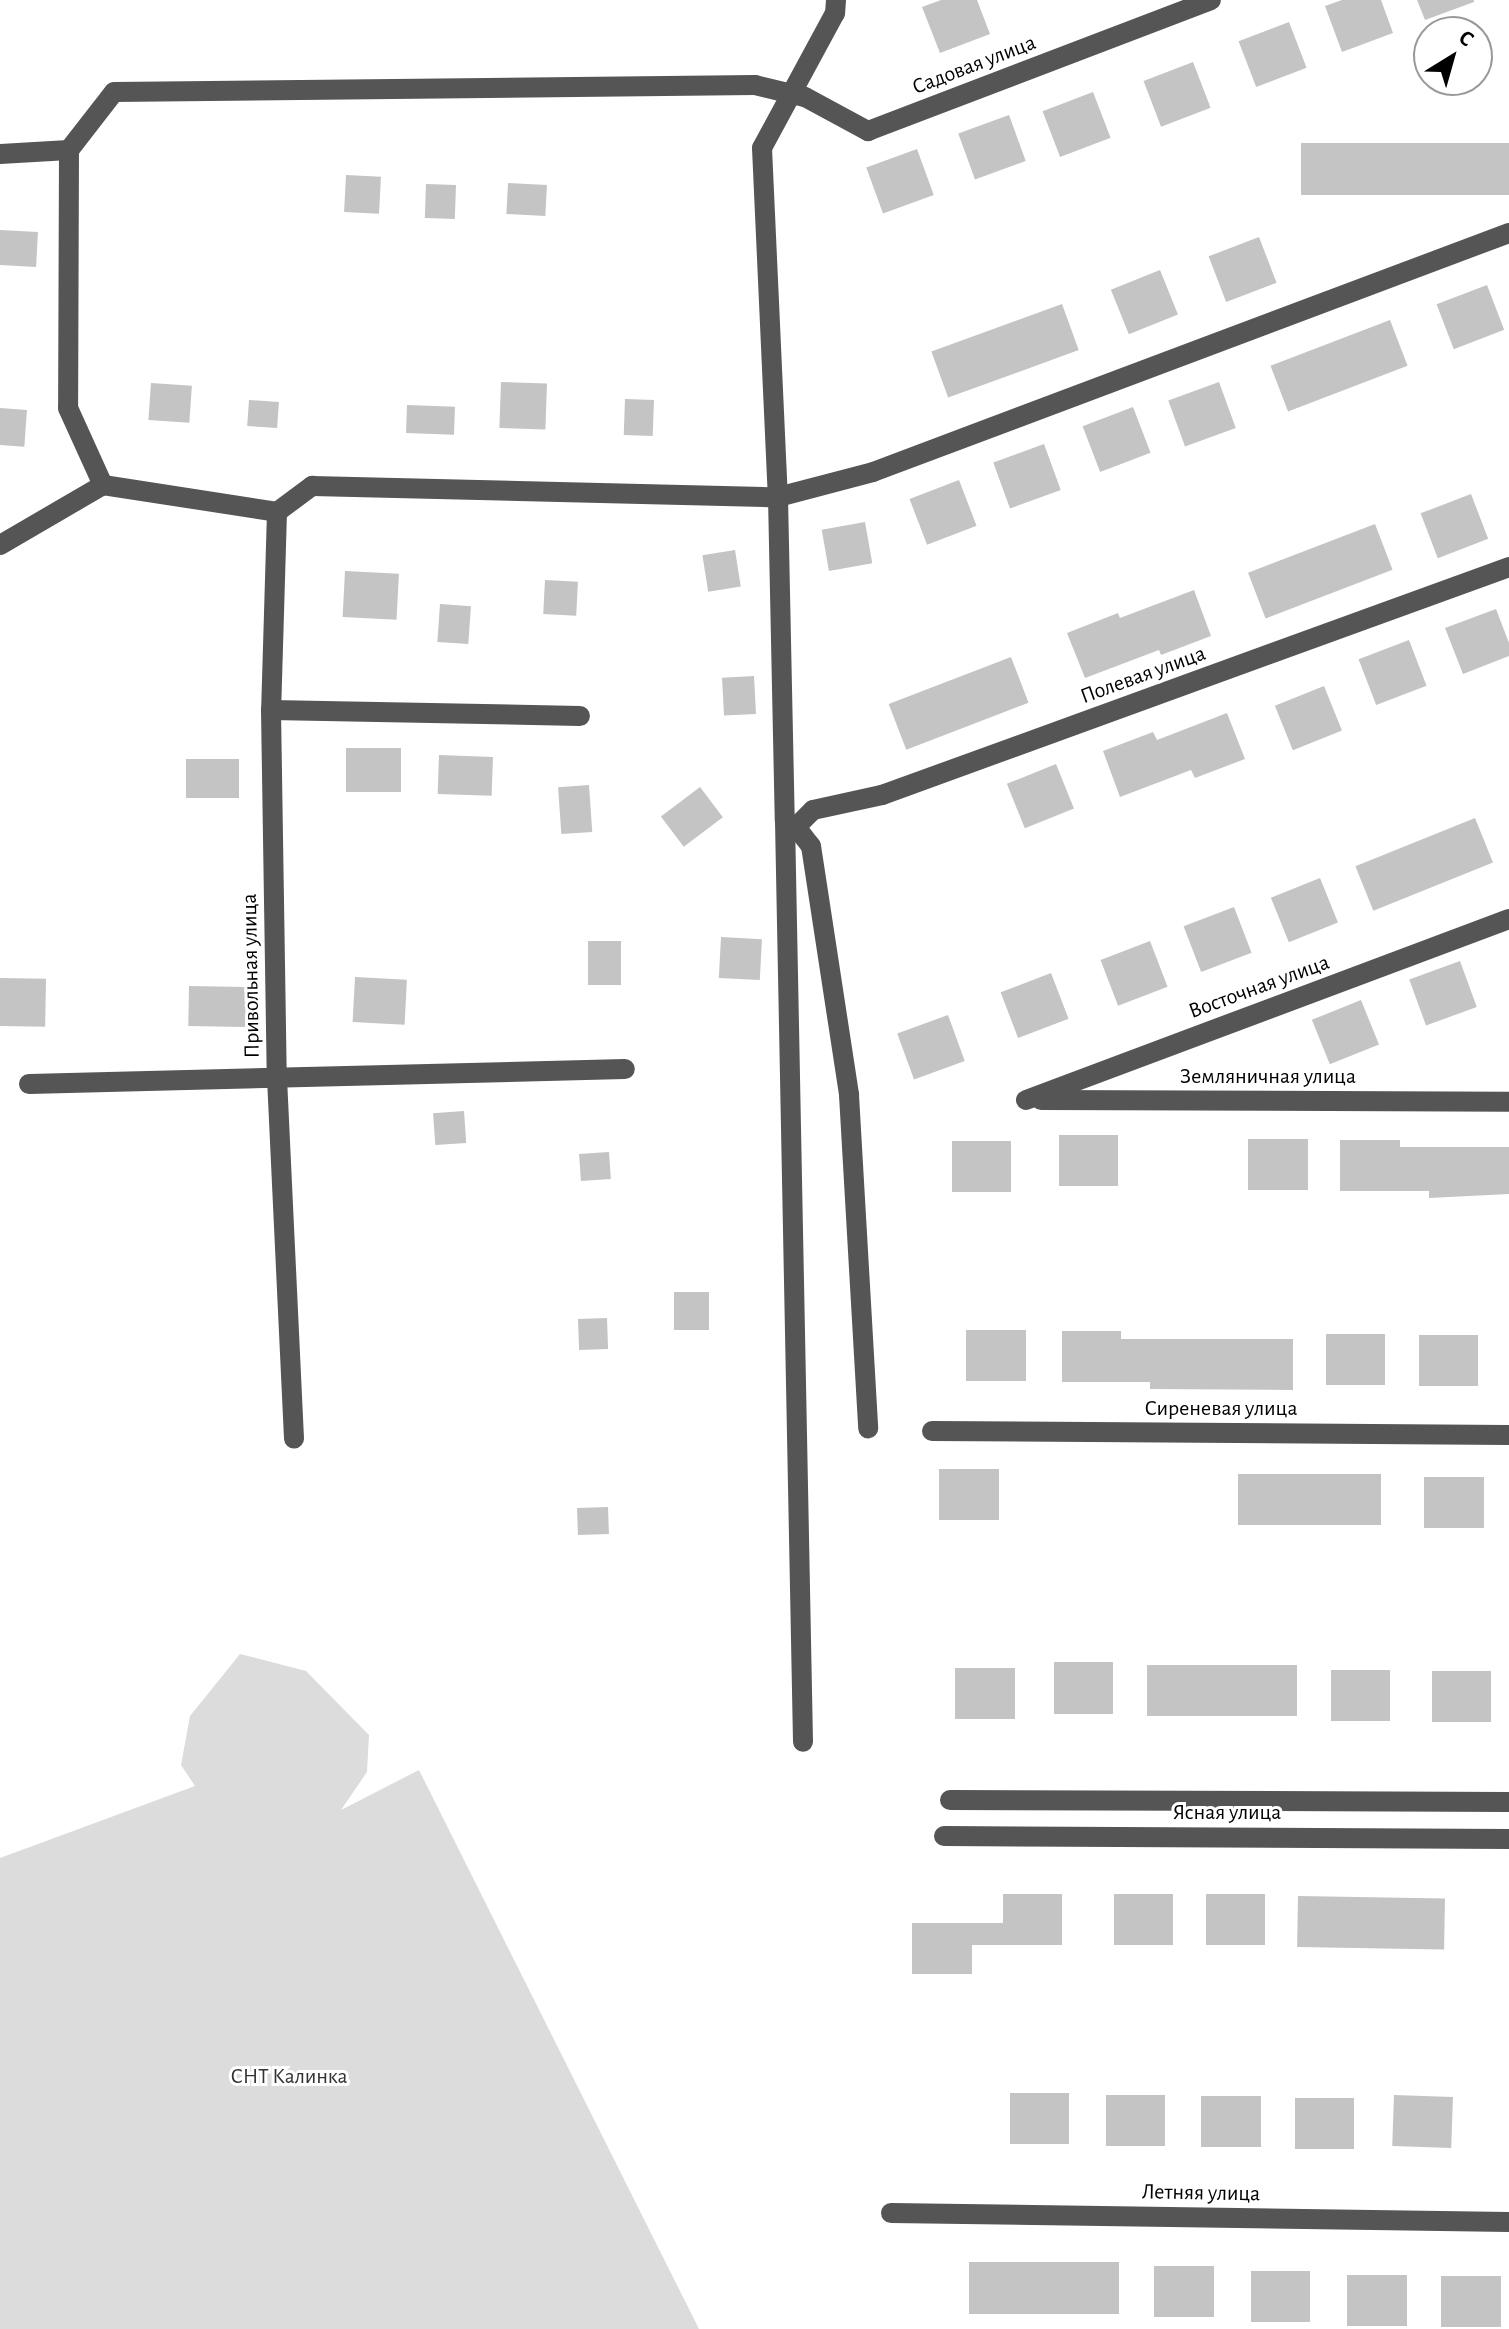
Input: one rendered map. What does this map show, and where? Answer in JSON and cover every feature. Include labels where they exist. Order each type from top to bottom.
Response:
[{"type":"street","points":[[803,1742],[791,824],[762,148],[835,13],[836,0]]},
{"type":"street","name":"Садовая улица","points":[[69,150],[114,92],[755,85],[805,97],[868,131],[1211,0]]},
{"type":"street","points":[[0,154],[69,150],[68,408],[103,485]]},
{"type":"street","points":[[0,545],[103,485],[277,512],[312,486],[778,497],[873,472],[1509,233]]},
{"type":"street","name":"Привольная улица","points":[[277,512],[271,710],[277,1078],[294,1439]]},
{"type":"street","name":"Полевая улица","points":[[791,824],[813,810],[882,795],[1509,567]]},
{"type":"street","points":[[271,710],[580,716]]},
{"type":"street","points":[[791,824],[811,846],[849,1095],[868,1428]]},
{"type":"street","name":"Восточная улица","points":[[1026,1100],[1509,919]]},
{"type":"street","points":[[29,1084],[625,1069]]},
{"type":"street","name":"Земляничная улица","points":[[1026,1100],[1509,1102]]},
{"type":"street","name":"Сиреневая улица","points":[[932,1431],[1509,1435]]},
{"type":"street","name":"Ясная улица","points":[[950,1800],[1509,1802]]},
{"type":"street","name":"Ясная улица","points":[[944,1836],[1509,1839]]},
{"type":"street","name":"Летняя улица","points":[[891,2213],[1509,2222]]},
{"type":"green space","name":"СНТ Калинка","points":[[240,1654],[306,1671],[369,1735],[367,1772],[341,1810],[419,1770],[699,2329],[0,2329],[0,1858],[195,1786],[181,1765],[190,1716]]},
{"type":"building","points":[[941,0],[977,0],[990,34],[940,53],[922,7]]},
{"type":"building","points":[[1342,0],[1381,0],[1393,33],[1342,52],[1325,6]]},
{"type":"building","points":[[1417,0],[1474,0],[1436,16],[1423,16]]},
{"type":"building","points":[[1289,22],[1307,68],[1256,87],[1239,41]]},
{"type":"building","points":[[1193,62],[1211,108],[1161,127],[1144,81]]},
{"type":"building","points":[[1093,92],[1111,138],[1060,157],[1043,111]]},
{"type":"building","points":[[1009,115],[1026,161],[975,180],[958,133]]},
{"type":"building","points":[[1301,143],[1509,143],[1509,195],[1301,195]]},
{"type":"building","points":[[917,149],[934,195],[883,214],[866,167]]},
{"type":"building","points":[[346,175],[381,177],[379,214],[344,212]]},
{"type":"building","points":[[508,183],[547,185],[545,216],[506,214]]},
{"type":"building","points":[[426,184],[456,185],[455,219],[425,218]]},
{"type":"building","points":[[0,230],[38,232],[36,267],[0,265]]},
{"type":"building","points":[[1259,237],[1277,283],[1226,302],[1209,256]]},
{"type":"building","points":[[1160,270],[1178,315],[1129,334],[1111,290]]},
{"type":"building","points":[[1487,285],[1504,330],[1454,349],[1437,304]]},
{"type":"building","points":[[1062,304],[1079,350],[948,398],[931,352]]},
{"type":"building","points":[[1390,320],[1408,366],[1288,412],[1271,366]]},
{"type":"building","points":[[501,382],[547,384],[545,430],[499,428]]},
{"type":"building","points":[[1219,382],[1236,428],[1185,447],[1168,400]]},
{"type":"building","points":[[151,383],[192,386],[189,423],[148,420]]},
{"type":"building","points":[[625,399],[654,400],[653,436],[624,435]]},
{"type":"building","points":[[249,400],[279,402],[277,428],[247,426]]},
{"type":"building","points":[[407,405],[455,407],[454,435],[406,433]]},
{"type":"building","points":[[1133,407],[1151,453],[1100,472],[1083,426]]},
{"type":"building","points":[[0,408],[27,410],[24,447],[0,445]]},
{"type":"building","points":[[1044,444],[1061,490],[1010,509],[993,462]]},
{"type":"building","points":[[959,480],[977,526],[927,545],[910,499]]},
{"type":"building","points":[[1471,494],[1488,539],[1438,558],[1421,513]]},
{"type":"building","points":[[865,522],[872,563],[829,571],[822,530]]},
{"type":"building","points":[[1375,524],[1393,570],[1266,618],[1248,573]]},
{"type":"building","points":[[735,550],[741,587],[708,592],[702,555]]},
{"type":"building","points":[[345,571],[399,574],[397,620],[343,617]]},
{"type":"building","points":[[545,580],[578,582],[576,616],[543,614]]},
{"type":"building","points":[[1194,590],[1211,636],[1161,655],[1159,650],[1085,678],[1067,633],[1118,613],[1120,618]]},
{"type":"building","points":[[440,604],[471,606],[468,644],[437,642]]},
{"type":"building","points":[[1496,609],[1509,643],[1509,656],[1463,674],[1445,628]]},
{"type":"building","points":[[1409,640],[1427,686],[1376,705],[1359,659]]},
{"type":"building","points":[[1011,657],[1029,703],[906,750],[889,704]]},
{"type":"building","points":[[754,676],[756,714],[724,716],[722,678]]},
{"type":"building","points":[[1324,686],[1342,731],[1293,750],[1275,706]]},
{"type":"building","points":[[1227,713],[1245,759],[1195,778],[1191,770],[1120,797],[1103,751],[1153,732],[1157,740]]},
{"type":"building","points":[[346,748],[401,748],[401,792],[346,792]]},
{"type":"building","points":[[439,755],[493,757],[492,796],[438,794]]},
{"type":"building","points":[[186,759],[239,759],[239,798],[186,798]]},
{"type":"building","points":[[1056,764],[1074,809],[1025,828],[1007,784]]},
{"type":"building","points":[[589,785],[592,832],[561,834],[558,787]]},
{"type":"building","points":[[700,787],[723,817],[684,847],[661,816]]},
{"type":"building","points":[[1475,818],[1493,863],[1373,911],[1355,866]]},
{"type":"building","points":[[1320,878],[1338,923],[1289,942],[1271,898]]},
{"type":"building","points":[[1234,907],[1252,953],[1201,972],[1184,926]]},
{"type":"building","points":[[721,937],[762,939],[760,980],[719,978]]},
{"type":"building","points":[[588,941],[621,941],[621,985],[588,985]]},
{"type":"building","points":[[1150,941],[1168,987],[1118,1006],[1101,960]]},
{"type":"building","points":[[1460,961],[1477,1007],[1426,1026],[1409,979]]},
{"type":"building","points":[[1051,973],[1069,1019],[1018,1038],[1001,992]]},
{"type":"building","points":[[355,977],[407,980],[405,1025],[353,1022]]},
{"type":"building","points":[[0,978],[46,979],[45,1027],[0,1026]]},
{"type":"building","points":[[189,986],[246,987],[245,1027],[188,1026]]},
{"type":"building","points":[[1361,1000],[1379,1045],[1330,1064],[1312,1020]]},
{"type":"building","points":[[948,1015],[965,1061],[914,1080],[897,1033]]},
{"type":"building","points":[[464,1111],[466,1143],[435,1145],[433,1113]]},
{"type":"building","points":[[1059,1135],[1118,1135],[1118,1186],[1059,1186]]},
{"type":"building","points":[[1248,1139],[1308,1139],[1308,1190],[1248,1190]]},
{"type":"building","points":[[1340,1140],[1400,1140],[1400,1147],[1509,1147],[1509,1194],[1429,1198],[1429,1191],[1340,1191]]},
{"type":"building","points":[[952,1141],[1011,1141],[1011,1192],[952,1192]]},
{"type":"building","points":[[609,1152],[611,1179],[581,1181],[579,1154]]},
{"type":"building","points":[[674,1292],[709,1292],[709,1330],[674,1330]]},
{"type":"building","points":[[607,1318],[608,1349],[579,1350],[578,1319]]},
{"type":"building","points":[[966,1330],[1026,1330],[1026,1381],[966,1381]]},
{"type":"building","points":[[1062,1331],[1121,1331],[1121,1339],[1293,1339],[1293,1390],[1150,1389],[1150,1382],[1062,1382]]},
{"type":"building","points":[[1326,1334],[1385,1334],[1385,1385],[1326,1385]]},
{"type":"building","points":[[1419,1335],[1478,1335],[1478,1386],[1419,1386]]},
{"type":"building","points":[[939,1469],[999,1469],[999,1520],[939,1520]]},
{"type":"building","points":[[1238,1474],[1381,1474],[1381,1525],[1238,1525]]},
{"type":"building","points":[[1424,1477],[1484,1477],[1484,1528],[1424,1528]]},
{"type":"building","points":[[608,1507],[609,1534],[578,1535],[577,1508]]},
{"type":"building","points":[[1054,1662],[1113,1662],[1113,1714],[1054,1714]]},
{"type":"building","points":[[1147,1665],[1297,1665],[1297,1716],[1147,1716]]},
{"type":"building","points":[[955,1668],[1015,1668],[1015,1719],[955,1719]]},
{"type":"building","points":[[1331,1670],[1390,1670],[1390,1721],[1331,1721]]},
{"type":"building","points":[[1432,1671],[1491,1671],[1491,1722],[1432,1722]]},
{"type":"building","points":[[1003,1894],[1062,1894],[1062,1945],[972,1945],[972,1974],[912,1974],[912,1923],[1003,1923]]},
{"type":"building","points":[[1114,1894],[1173,1894],[1173,1945],[1114,1945]]},
{"type":"building","points":[[1206,1894],[1265,1894],[1265,1945],[1206,1945]]},
{"type":"building","points":[[1298,1896],[1445,1899],[1444,1950],[1297,1947]]},
{"type":"building","points":[[1010,2093],[1069,2093],[1069,2144],[1010,2144]]},
{"type":"building","points":[[1106,2095],[1165,2095],[1165,2146],[1106,2146]]},
{"type":"building","points":[[1394,2095],[1453,2097],[1451,2148],[1392,2146]]},
{"type":"building","points":[[1201,2096],[1261,2096],[1261,2147],[1201,2147]]},
{"type":"building","points":[[1295,2098],[1354,2098],[1354,2149],[1295,2149]]},
{"type":"building","points":[[969,2262],[1119,2262],[1119,2314],[969,2314]]},
{"type":"building","points":[[1154,2266],[1214,2266],[1214,2317],[1154,2317]]},
{"type":"building","points":[[1251,2271],[1310,2271],[1310,2322],[1251,2322]]},
{"type":"building","points":[[1347,2275],[1407,2275],[1407,2326],[1347,2326]]},
{"type":"building","points":[[1441,2276],[1501,2276],[1501,2327],[1441,2327]]}]
